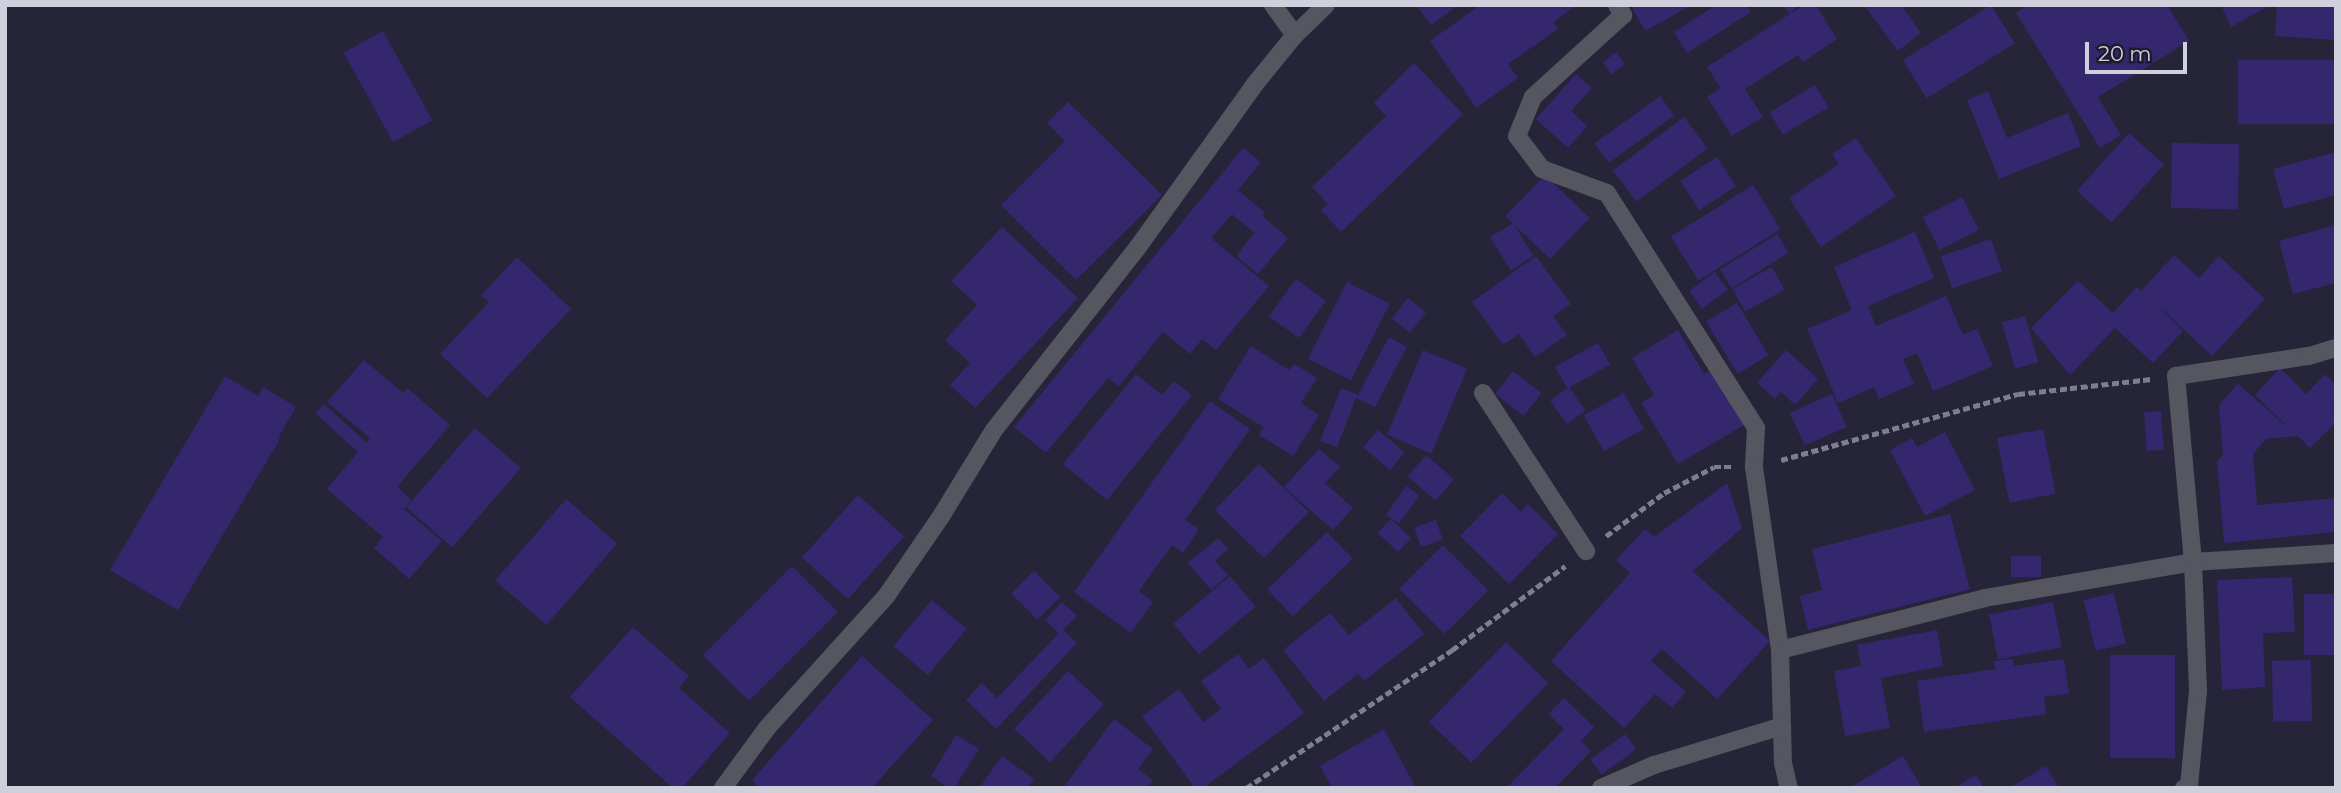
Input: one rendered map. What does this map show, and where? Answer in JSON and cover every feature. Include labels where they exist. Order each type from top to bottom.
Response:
[{"type":"street","points":[[1273,5],[1295,35]]},
{"type":"street","points":[[723,788],[767,729],[887,595],[940,518],[994,430],[1138,247],[1255,84],[1295,35],[1326,5]]},
{"type":"street","points":[[1617,5],[1623,15],[1533,97],[1517,136],[1542,169],[1607,192],[1756,428],[1754,467],[1780,650],[1783,763],[1789,788]]},
{"type":"street","points":[[2188,787],[2198,691],[2193,562],[2176,376],[2309,356],[2336,348]]},
{"type":"street","points":[[1483,393],[1586,551]]},
{"type":"street","points":[[1780,650],[1985,598],[2193,562],[2336,553]]},
{"type":"street","points":[[1601,788],[1654,765],[1782,726]]},
{"type":"path","points":[[1246,788],[1452,650],[1664,493],[1714,467],[1754,467],[2018,394],[2176,376]]},
{"type":"building","points":[[1416,5],[1458,5],[1431,25]]},
{"type":"building","points":[[1480,5],[1577,5],[1553,22],[1558,29],[1508,64],[1518,78],[1476,108],[1430,41]]},
{"type":"building","points":[[1631,5],[1692,5],[1645,31]]},
{"type":"building","points":[[1716,5],[1746,5],[1751,12],[1687,53],[1674,32]]},
{"type":"building","points":[[1782,5],[1798,5],[1790,14]]},
{"type":"building","points":[[1804,5],[1816,5],[1837,39],[1803,62],[1798,55],[1745,89],[1763,117],[1732,136],[1707,97],[1721,88],[1707,67]]},
{"type":"building","points":[[1864,5],[1901,5],[1921,33],[1898,51]]},
{"type":"building","points":[[1991,5],[2015,43],[1927,98],[1903,60]]},
{"type":"building","points":[[2028,5],[2167,5],[2189,41],[2098,97],[2121,135],[2100,148],[2016,13]]},
{"type":"building","points":[[2221,5],[2270,5],[2231,27]]},
{"type":"building","points":[[2277,5],[2336,5],[2336,40],[2275,36]]},
{"type":"building","points":[[383,31],[432,120],[393,142],[344,53]]},
{"type":"building","points":[[1616,52],[1625,64],[1611,74],[1602,62]]},
{"type":"building","points":[[2238,60],[2336,60],[2336,124],[2238,124]]},
{"type":"building","points":[[1414,63],[1463,114],[1341,232],[1321,210],[1328,204],[1312,187],[1386,116],[1374,103]]},
{"type":"building","points":[[1576,74],[1592,88],[1571,111],[1587,126],[1568,148],[1536,119]]},
{"type":"building","points":[[1815,85],[1828,107],[1783,135],[1770,112]]},
{"type":"building","points":[[1988,91],[2007,138],[2068,113],[2081,146],[1999,179],[1967,100]]},
{"type":"building","points":[[1660,96],[1674,115],[1609,163],[1594,144]]},
{"type":"building","points":[[1068,102],[1162,195],[1076,280],[1001,205],[1065,141],[1047,123]]},
{"type":"building","points":[[1684,117],[1707,148],[1636,202],[1613,171]]},
{"type":"building","points":[[2129,133],[2164,164],[2112,222],[2077,191]]},
{"type":"building","points":[[1856,138],[1896,196],[1821,247],[1789,198],[1839,164],[1832,154]]},
{"type":"building","points":[[2172,143],[2239,144],[2238,209],[2171,208]]},
{"type":"building","points":[[1243,148],[1261,162],[1238,190],[1265,213],[1262,216],[1288,238],[1258,274],[1236,256],[1254,233],[1232,214],[1211,238],[1269,286],[1216,350],[1202,339],[1190,354],[1163,332],[1119,386],[1108,378],[1046,453],[1014,427]]},
{"type":"building","points":[[2336,152],[2336,195],[2284,209],[2273,169]]},
{"type":"building","points":[[1717,157],[1736,186],[1699,210],[1680,181]]},
{"type":"building","points":[[1545,175],[1590,218],[1550,259],[1505,216]]},
{"type":"building","points":[[1753,185],[1781,229],[1698,281],[1671,236]]},
{"type":"building","points":[[1962,197],[1979,230],[1940,250],[1923,217]]},
{"type":"building","points":[[1513,223],[1534,256],[1511,270],[1490,237]]},
{"type":"building","points":[[2336,225],[2336,283],[2293,294],[2279,241]]},
{"type":"building","points":[[1002,227],[1078,298],[975,408],[950,385],[970,363],[945,340],[977,305],[951,281]]},
{"type":"building","points":[[1915,232],[1934,278],[1868,306],[1876,326],[1946,296],[1963,335],[1977,329],[1993,366],[1933,391],[1917,353],[1903,359],[1914,384],[1879,399],[1874,387],[1838,403],[1807,329],[1852,310],[1834,267]]},
{"type":"building","points":[[1777,234],[1789,253],[1732,288],[1720,270]]},
{"type":"building","points":[[1991,239],[2002,271],[1952,288],[1941,256]]},
{"type":"building","points":[[2174,255],[2199,278],[2219,256],[2265,299],[2212,356],[2147,295],[2183,331],[2153,363],[2115,328],[2070,375],[2031,328],[2078,281],[2113,313],[2137,287],[2141,291]]},
{"type":"building","points":[[1536,256],[1571,304],[1553,316],[1567,335],[1535,357],[1519,334],[1503,345],[1472,302]]},
{"type":"building","points":[[517,257],[571,309],[487,398],[440,354],[489,302],[481,295]]},
{"type":"building","points":[[1772,267],[1785,290],[1745,312],[1733,289]]},
{"type":"building","points":[[1715,272],[1728,290],[1702,309],[1689,291]]},
{"type":"building","points":[[1296,279],[1326,301],[1299,338],[1269,316]]},
{"type":"building","points":[[1347,282],[1390,304],[1351,380],[1308,359]]},
{"type":"building","points":[[1408,298],[1426,312],[1410,333],[1392,318]]},
{"type":"building","points":[[1737,303],[1768,355],[1738,374],[1706,322]]},
{"type":"building","points":[[2025,316],[2038,362],[2015,369],[2002,323]]},
{"type":"building","points":[[1678,330],[1704,374],[1711,370],[1744,425],[1678,464],[1641,403],[1654,395],[1632,358]]},
{"type":"building","points":[[1389,337],[1407,347],[1375,407],[1356,398],[1337,447],[1320,441],[1341,388],[1358,395]]},
{"type":"building","points":[[1598,343],[1610,365],[1567,389],[1555,367]]},
{"type":"building","points":[[1251,346],[1289,370],[1294,364],[1317,378],[1301,403],[1319,415],[1293,456],[1259,435],[1263,427],[1218,399]]},
{"type":"building","points":[[1423,350],[1467,369],[1431,453],[1387,435]]},
{"type":"building","points":[[1786,350],[1818,379],[1795,405],[1781,392],[1775,399],[1757,383]]},
{"type":"building","points":[[364,360],[403,393],[407,388],[450,425],[397,487],[411,500],[404,509],[442,541],[409,579],[374,548],[383,537],[327,489],[358,452],[315,413],[324,404],[366,442],[370,438],[327,402]]},
{"type":"building","points":[[2280,368],[2306,394],[2325,374],[2336,385],[2336,405],[2332,408],[2336,412],[2336,422],[2310,448],[2298,436],[2266,439],[2253,454],[2257,505],[2336,498],[2336,532],[2224,543],[2217,461],[2223,455],[2219,405],[2238,384],[2293,432],[2255,395]]},
{"type":"building","points":[[1513,371],[1541,393],[1524,416],[1495,394]]},
{"type":"building","points":[[1136,374],[1162,395],[1174,381],[1192,395],[1107,500],[1063,464]]},
{"type":"building","points":[[225,376],[258,396],[263,387],[296,407],[278,438],[280,439],[178,610],[110,570]]},
{"type":"building","points":[[1569,387],[1586,411],[1567,424],[1550,400]]},
{"type":"building","points":[[1624,393],[1644,429],[1604,451],[1584,415]]},
{"type":"building","points":[[1832,394],[1847,427],[1805,446],[1790,413]]},
{"type":"building","points":[[1210,401],[1250,429],[1185,520],[1199,529],[1183,553],[1172,545],[1139,591],[1153,602],[1131,633],[1074,592]]},
{"type":"building","points":[[2161,411],[2164,450],[2147,451],[2144,412]]},
{"type":"building","points":[[475,428],[521,468],[452,547],[406,507]]},
{"type":"building","points":[[2043,429],[2056,494],[2009,503],[1997,438]]},
{"type":"building","points":[[1378,430],[1405,452],[1390,470],[1363,448]]},
{"type":"building","points":[[1945,432],[1975,490],[1925,516],[1890,450],[1912,438],[1917,447]]},
{"type":"building","points":[[1319,449],[1340,467],[1325,483],[1353,508],[1333,530],[1284,487]]},
{"type":"building","points":[[1426,455],[1454,479],[1436,500],[1408,476]]},
{"type":"building","points":[[1259,464],[1309,512],[1264,558],[1215,510]]},
{"type":"building","points":[[1727,483],[1742,528],[1693,571],[1770,641],[1717,699],[1662,649],[1651,661],[1686,692],[1672,708],[1655,694],[1624,728],[1551,661],[1630,573],[1616,560],[1645,529],[1654,537]]},
{"type":"building","points":[[1406,486],[1419,495],[1399,524],[1386,515]]},
{"type":"building","points":[[1502,493],[1521,512],[1528,504],[1558,534],[1509,584],[1460,536]]},
{"type":"building","points":[[858,495],[904,536],[848,599],[802,557]]},
{"type":"building","points":[[566,499],[617,544],[546,625],[495,581]]},
{"type":"building","points":[[1950,514],[1970,589],[1808,630],[1800,596],[1822,590],[1812,549]]},
{"type":"building","points":[[1391,519],[1411,538],[1398,552],[1378,533]]},
{"type":"building","points":[[1436,520],[1443,540],[1421,547],[1414,527]]},
{"type":"building","points":[[1327,532],[1353,559],[1293,616],[1267,590]]},
{"type":"building","points":[[1218,538],[1228,549],[1215,561],[1228,575],[1211,590],[1188,563]]},
{"type":"building","points":[[1443,545],[1488,590],[1444,634],[1399,589]]},
{"type":"building","points":[[2011,556],[2041,556],[2041,577],[2011,577]]},
{"type":"building","points":[[792,566],[838,612],[749,701],[703,655]]},
{"type":"building","points":[[1034,571],[1060,597],[1038,620],[1011,594]]},
{"type":"building","points":[[1230,576],[1256,607],[1199,654],[1173,624]]},
{"type":"building","points":[[2292,577],[2295,632],[2263,633],[2265,687],[2222,690],[2217,580]]},
{"type":"building","points":[[2114,593],[2126,644],[2095,651],[2084,600]]},
{"type":"building","points":[[2304,594],[2336,594],[2336,655],[2304,655]]},
{"type":"building","points":[[1396,598],[1424,634],[1364,681],[1358,674],[1324,701],[1283,650],[1330,613],[1349,635]]},
{"type":"building","points":[[932,600],[966,629],[928,675],[893,646]]},
{"type":"building","points":[[1062,602],[1077,616],[1063,630],[1077,643],[996,729],[966,700],[982,683],[997,698],[1059,633],[1045,620]]},
{"type":"building","points":[[2053,602],[2062,647],[1998,660],[1989,614]]},
{"type":"building","points":[[633,627],[689,676],[679,688],[730,733],[682,788],[673,788],[570,697]]},
{"type":"building","points":[[1937,630],[1943,666],[1881,678],[1890,728],[1845,736],[1834,671],[1861,666],[1857,645]]},
{"type":"building","points":[[1506,642],[1548,683],[1471,763],[1429,722]]},
{"type":"building","points":[[1238,654],[1249,669],[1264,658],[1304,713],[1203,788],[1195,788],[1142,716],[1179,689],[1203,722],[1221,709],[1201,681]]},
{"type":"building","points":[[2110,655],[2175,655],[2175,758],[2110,758]]},
{"type":"building","points":[[862,656],[933,720],[872,788],[760,788],[752,780]]},
{"type":"building","points":[[2013,659],[2014,666],[2064,659],[2069,693],[2044,697],[2046,714],[1924,732],[1917,681],[1995,669],[1994,661]]},
{"type":"building","points":[[2311,660],[2312,721],[2273,722],[2272,661]]},
{"type":"building","points":[[1068,671],[1104,704],[1050,762],[1014,729]]},
{"type":"building","points":[[1564,698],[1594,727],[1581,741],[1591,751],[1555,788],[1506,788],[1564,729],[1548,714]]},
{"type":"building","points":[[1114,719],[1153,749],[1138,769],[1153,780],[1146,788],[1063,788]]},
{"type":"building","points":[[1384,729],[1416,788],[1332,788],[1320,766]]},
{"type":"building","points":[[1625,734],[1636,749],[1601,775],[1590,759]]},
{"type":"building","points":[[956,735],[979,749],[954,788],[949,788],[931,776]]},
{"type":"building","points":[[1002,756],[1034,779],[1028,788],[979,788]]},
{"type":"building","points":[[1903,756],[1922,788],[1849,788]]},
{"type":"building","points":[[2046,766],[2059,788],[2009,788]]},
{"type":"building","points":[[1976,775],[1984,788],[1954,788]]}]
